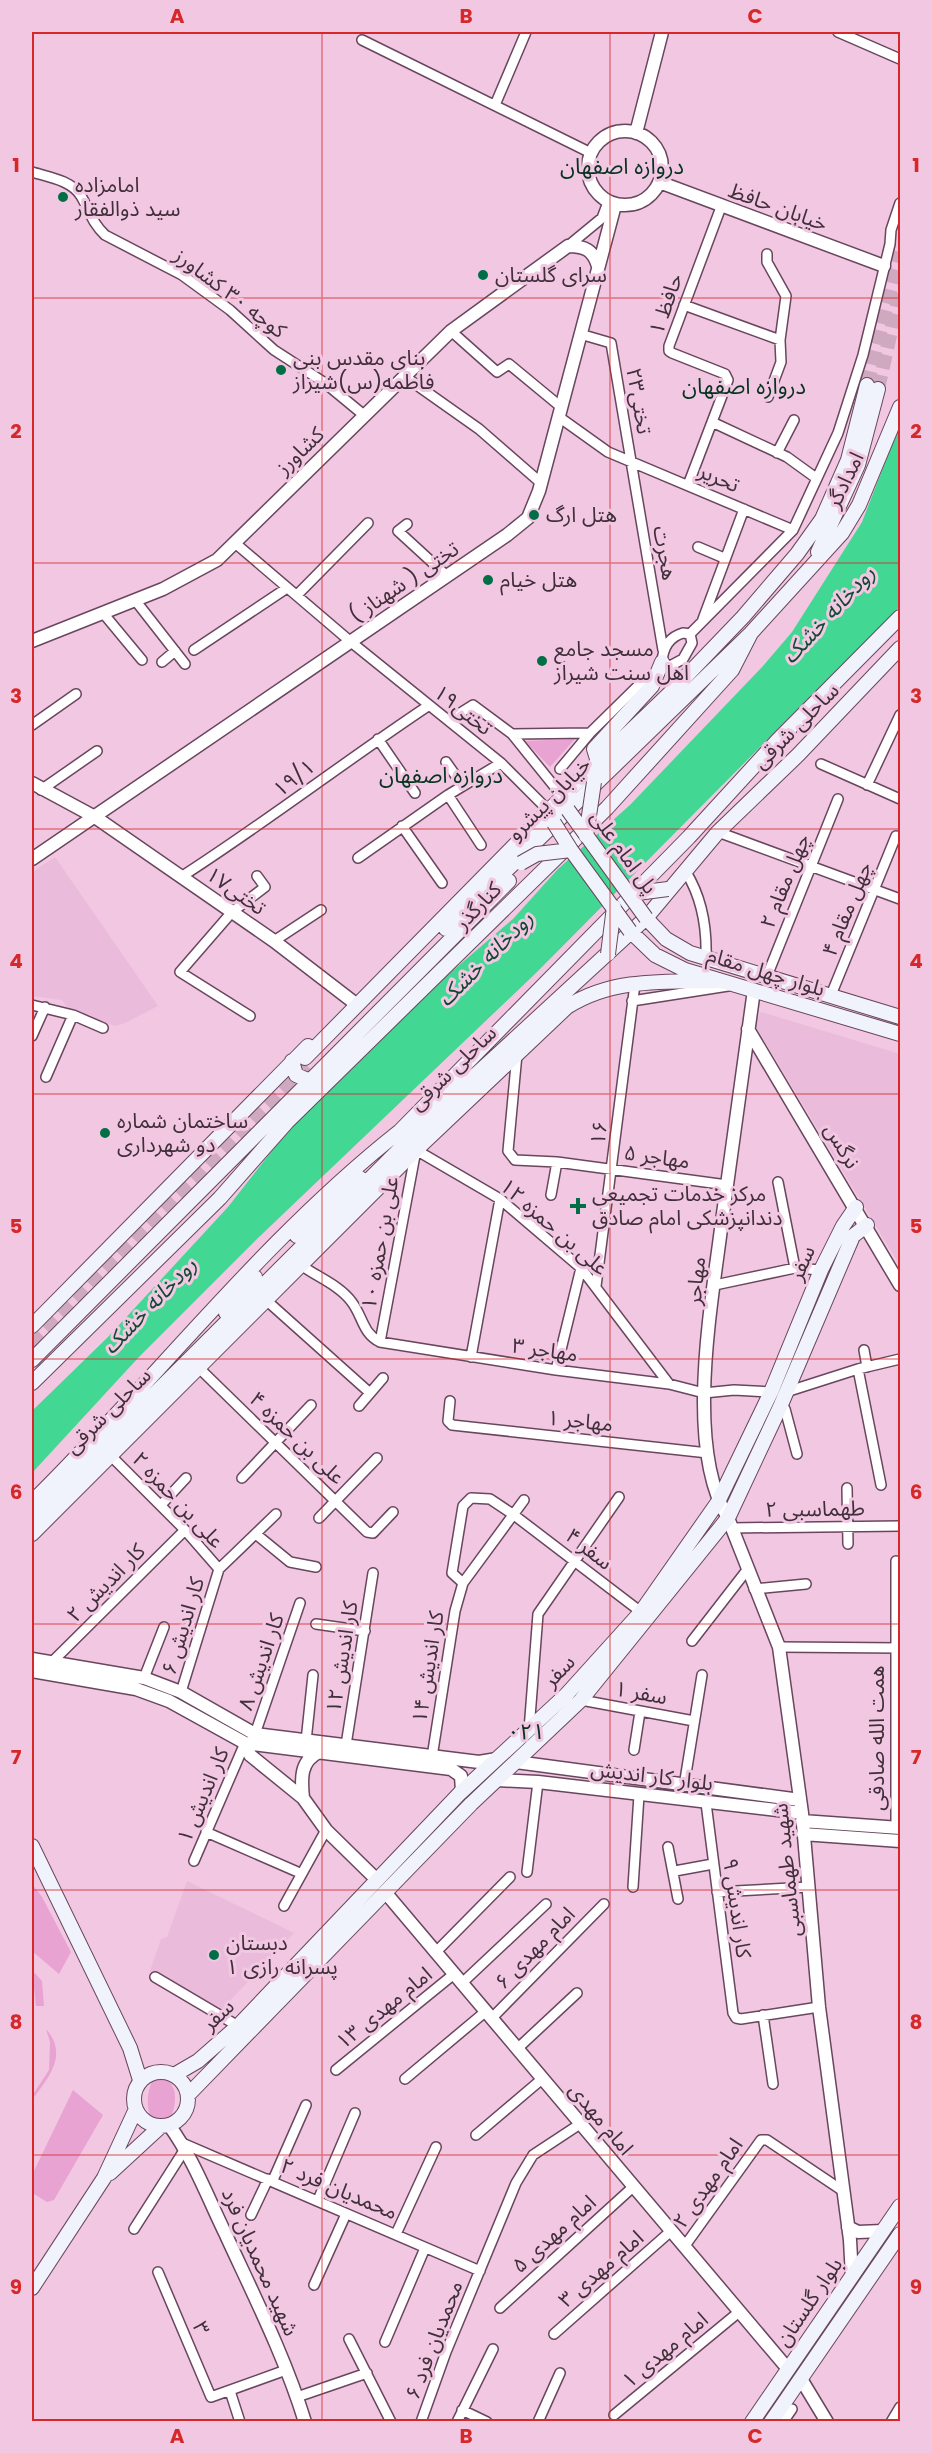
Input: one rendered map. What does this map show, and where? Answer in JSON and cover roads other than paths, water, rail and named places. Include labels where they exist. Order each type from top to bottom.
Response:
[{"type":"main road","name":"خیابان پیشرو","points":[[303,1061],[565,804],[598,762],[671,692],[743,617],[797,554],[822,519],[848,460],[872,387],[858,465],[813,562],[750,633],[594,782],[565,804]]},
{"type":"main road","name":"امدادگر","points":[[813,562],[842,533],[859,505],[900,407]]},
{"type":"main road","points":[[32,1502],[94,1441],[222,1299],[271,1249],[363,1160],[400,1131],[681,846],[777,741],[900,617]]},
{"type":"main road","name":"کنارگذر","points":[[220,1198],[287,1122],[607,808],[732,670],[750,633]]},
{"type":"main road","name":"ساحلی شرقی","points":[[32,1516],[482,1069],[608,954],[630,930],[646,918],[718,832],[798,755],[900,648]]},
{"type":"main road","points":[[598,762],[594,749],[652,686],[663,656]]},
{"type":"main road","points":[[586,836],[594,782]]},
{"type":"main road","name":"پل امام علی","points":[[565,804],[646,918]]},
{"type":"main road","name":"پل امام علی","points":[[552,817],[571,850],[630,930]]},
{"type":"main road","points":[[36,1356],[310,1081],[514,876],[521,863],[524,845],[495,855],[352,1001],[303,1061],[296,1075],[310,1081]]},
{"type":"main road","points":[[521,863],[537,854],[571,850]]},
{"type":"main road","points":[[629,894],[668,889]]},
{"type":"main road","points":[[608,954],[614,907]]},
{"type":"main road","name":"بلوار چهل مقام","points":[[646,918],[666,939],[690,953],[900,1017]]},
{"type":"main road","name":"بلوار چهل مقام","points":[[630,930],[655,955],[685,970],[900,1034]]},
{"type":"main road","name":"ساحلی شرقی","points":[[32,1534],[416,1150],[517,1051],[567,1007],[585,995],[612,986],[721,981]]},
{"type":"main road","points":[[32,1326],[279,1074],[303,1061]]},
{"type":"main road","points":[[279,1074],[292,1080],[299,1092]]},
{"type":"main road","points":[[209,1341],[250,1282],[381,1158],[400,1131]]},
{"type":"main road","points":[[36,1356],[62,1340],[190,1217],[220,1198]]},
{"type":"main road","points":[[32,1383],[220,1198]]},
{"type":"main road","name":"سفر","points":[[188,2095],[496,1780],[581,1700],[729,1523],[780,1407],[856,1207]]},
{"type":"main road","name":"سفر","points":[[174,2075],[198,2061],[238,2026],[462,1791],[566,1695],[641,1612],[718,1502],[771,1392],[821,1270],[848,1231],[867,1225]]},
{"type":"main road","points":[[32,1846],[130,2048],[140,2080]]},
{"type":"main road","points":[[104,2178],[165,2125],[181,2117],[188,2095],[183,2083],[174,2075],[156,2072],[130,2048]]},
{"type":"main road","points":[[32,2288],[104,2178],[136,2109],[134,2094],[140,2080],[156,2072]]},
{"type":"main road","points":[[136,2109],[149,2123],[165,2125]]},
{"type":"main road","name":"بلوار گلستان","points":[[752,2421],[900,2206]]},
{"type":"main road","name":"بلوار گلستان","points":[[771,2421],[900,2234]]},
{"type":"street","points":[[495,105],[526,32]]},
{"type":"street","points":[[636,133],[662,32]]},
{"type":"street","points":[[838,32],[900,59]]},
{"type":"street","points":[[362,40],[591,153]]},
{"type":"street","points":[[627,131],[636,133],[656,147],[661,164],[659,182],[653,193],[643,201],[631,205],[611,203],[593,188],[588,177],[591,153],[598,142],[608,135],[627,131]]},
{"type":"street","name":"کوچه ۳۰ کشاورز","points":[[32,172],[65,182],[81,196],[95,226],[105,235],[182,275],[238,317],[274,350],[325,383],[365,416]]},
{"type":"street","name":"خیابان حافظ","points":[[659,182],[884,266]]},
{"type":"street","points":[[568,246],[602,218],[611,203]]},
{"type":"street","name":"تختی ( شهناز )","points":[[32,859],[447,576],[528,518],[541,483],[560,412],[598,266],[611,203]]},
{"type":"street","points":[[690,634],[793,530],[838,433],[863,355],[890,244],[891,230],[900,203]]},
{"type":"street","name":"حافظ ۱","points":[[712,422],[728,380],[725,374],[669,351],[721,207]]},
{"type":"street","points":[[568,246],[587,248],[595,257],[598,266]]},
{"type":"street","name":"کشاورز","points":[[32,640],[135,600],[201,569],[235,543],[451,331],[568,246]]},
{"type":"street","points":[[767,254],[767,262],[786,296],[780,340],[781,362],[768,397]]},
{"type":"street","points":[[684,305],[780,340]]},
{"type":"street","name":"تحریر","points":[[451,331],[497,372],[509,364],[560,412],[608,452],[793,530]]},
{"type":"street","name":"تختی۲۳","points":[[580,334],[611,344],[631,461]]},
{"type":"street","points":[[404,376],[479,429],[541,483]]},
{"type":"street","points":[[777,453],[794,420]]},
{"type":"street","points":[[688,484],[712,422],[747,436],[808,471],[816,478]]},
{"type":"street","name":"هجرت","points":[[631,461],[663,656]]},
{"type":"street","points":[[703,621],[724,558],[744,509]]},
{"type":"street","points":[[297,596],[368,524]]},
{"type":"street","points":[[407,524],[398,531],[447,576]]},
{"type":"street","name":"تختی۱۹","points":[[235,543],[428,706],[449,720],[501,763],[552,817]]},
{"type":"street","points":[[698,547],[724,558]]},
{"type":"street","points":[[194,650],[288,588]]},
{"type":"street","points":[[135,600],[185,664]]},
{"type":"street","points":[[103,613],[142,660]]},
{"type":"street","points":[[683,633],[690,634],[692,644],[683,659],[670,666],[663,656],[673,636],[683,633]]},
{"type":"street","points":[[162,662],[175,651]]},
{"type":"street","points":[[560,769],[590,733],[648,676]]},
{"type":"street","points":[[32,724],[76,694]]},
{"type":"street","points":[[449,720],[472,705],[512,734],[565,804]]},
{"type":"street","name":"۱۹/۱","points":[[181,877],[262,825],[332,770],[428,706]]},
{"type":"street","points":[[867,785],[900,715]]},
{"type":"street","points":[[512,734],[590,733]]},
{"type":"street","points":[[378,739],[415,793]]},
{"type":"street","points":[[36,786],[97,751]]},
{"type":"street","points":[[446,762],[463,786]]},
{"type":"street","points":[[358,858],[448,795],[501,763]]},
{"type":"street","points":[[821,764],[900,799]]},
{"type":"street","name":"تختی۱۷","points":[[36,786],[94,817],[274,941],[352,1001]]},
{"type":"street","points":[[448,795],[481,845]]},
{"type":"street","name":"چهل مقام ۲","points":[[766,976],[838,799]]},
{"type":"street","points":[[402,826],[442,883]]},
{"type":"street","points":[[718,832],[900,899]]},
{"type":"street","name":"چهل مقام ۴","points":[[831,996],[896,836]]},
{"type":"street","points":[[686,872],[696,887],[704,922],[706,958]]},
{"type":"street","points":[[250,1016],[180,972],[232,912],[265,887],[257,876]]},
{"type":"street","points":[[274,941],[321,910]]},
{"type":"street","name":"۱۶","points":[[596,1286],[635,984]]},
{"type":"street","points":[[633,1000],[735,985]]},
{"type":"street","name":"مهاجر","points":[[718,1502],[708,1453],[704,1393],[727,1185],[754,990]]},
{"type":"street","points":[[32,1005],[73,1015],[103,1028]]},
{"type":"street","points":[[32,1036],[45,1007]]},
{"type":"street","points":[[46,1077],[73,1015]]},
{"type":"street","name":"نرگس","points":[[748,1029],[867,1225],[900,1285]]},
{"type":"street","name":"۵ مهاجر","points":[[517,1051],[508,1151],[515,1160],[557,1162],[727,1185]]},
{"type":"street","name":"۱۲ علی بن حمزه","points":[[416,1150],[500,1199],[581,1268],[669,1384]]},
{"type":"street","name":"۱۰ علی بن حمزه","points":[[380,1342],[416,1150]]},
{"type":"street","points":[[551,1195],[557,1162]]},
{"type":"street","points":[[778,1182],[795,1268]]},
{"type":"street","points":[[471,1357],[500,1199]]},
{"type":"street","points":[[301,1265],[340,1290],[352,1301],[366,1332],[380,1342]]},
{"type":"street","points":[[556,1370],[581,1268]]},
{"type":"street","points":[[715,1285],[795,1268],[821,1270]]},
{"type":"street","points":[[266,1300],[370,1393]]},
{"type":"street","name":"۳ مهاجر","points":[[380,1342],[556,1370],[669,1384],[704,1393]]},
{"type":"street","points":[[864,1350],[862,1368],[881,1485]]},
{"type":"street","points":[[786,1392],[862,1368],[900,1359]]},
{"type":"street","name":"۴ علی بن حمزه","points":[[199,1368],[370,1533],[393,1512]]},
{"type":"street","points":[[359,1406],[383,1378]]},
{"type":"street","points":[[704,1393],[734,1390],[771,1392]]},
{"type":"street","name":"۱ مهاجر","points":[[450,1401],[449,1424],[708,1453]]},
{"type":"street","points":[[242,1478],[311,1405]]},
{"type":"street","points":[[780,1407],[785,1409],[797,1454]]},
{"type":"street","name":"۲ علی بن حمزه","points":[[111,1456],[185,1530],[219,1569]]},
{"type":"street","points":[[319,1518],[377,1458]]},
{"type":"street","points":[[161,1505],[186,1478]]},
{"type":"street","points":[[847,1488],[848,1544]]},
{"type":"street","points":[[528,1732],[536,1620],[619,1497]]},
{"type":"street","name":"۴ سفر","points":[[463,1583],[452,1573],[463,1506],[466,1500],[490,1499],[575,1560],[641,1612]]},
{"type":"street","points":[[463,1583],[524,1500]]},
{"type":"street","name":"شهید طهماسبی","points":[[718,1502],[729,1523],[779,1647],[802,1817],[819,2007],[848,2227],[852,2277]]},
{"type":"street","points":[[219,1569],[257,1535],[276,1514]]},
{"type":"street","name":"۲ طهماسبی","points":[[729,1523],[848,1527],[900,1526]]},
{"type":"street","name":"۲ کار اندیش","points":[[52,1662],[185,1530]]},
{"type":"street","points":[[257,1535],[290,1562],[316,1567]]},
{"type":"street","name":"همت الله صادقی","points":[[896,1561],[898,1828]]},
{"type":"street","name":"۶ کار اندیش","points":[[181,1692],[219,1569]]},
{"type":"street","points":[[692,1641],[747,1570]]},
{"type":"street","name":"۱۲ کار اندیش","points":[[346,1745],[373,1574]]},
{"type":"street","name":"۱۴ کار اندیش","points":[[432,1757],[455,1611],[463,1583]]},
{"type":"street","points":[[754,1589],[806,1584]]},
{"type":"street","name":"۸ کار اندیش","points":[[255,1734],[300,1603]]},
{"type":"street","points":[[316,1624],[364,1631]]},
{"type":"street","points":[[144,1678],[164,1627]]},
{"type":"street","points":[[779,1647],[897,1648]]},
{"type":"street","points":[[32,1659],[144,1678],[181,1692],[255,1734],[480,1762],[497,1759]]},
{"type":"street","points":[[32,1671],[136,1689],[169,1701],[245,1743],[451,1769],[461,1776],[462,1791]]},
{"type":"street","points":[[306,1741],[313,1675]]},
{"type":"street","points":[[684,1786],[702,1675]]},
{"type":"street","name":"۱ سفر","points":[[581,1700],[694,1720]]},
{"type":"street","points":[[634,1750],[640,1712]]},
{"type":"street","points":[[245,1743],[250,1755],[303,1798],[326,1830],[376,1879]]},
{"type":"street","name":"۱ کار اندیش","points":[[194,1861],[245,1743]]},
{"type":"street","points":[[303,1798],[303,1770],[310,1757],[319,1752]]},
{"type":"street","name":"بلوار کار اندیش","points":[[516,1762],[684,1786],[802,1817]]},
{"type":"street","name":"بلوار کار اندیش","points":[[496,1780],[538,1782],[802,1817]]},
{"type":"street","points":[[527,1872],[538,1782]]},
{"type":"street","points":[[633,1887],[639,1795]]},
{"type":"street","name":"۹ کار اندیش","points":[[705,1803],[733,2013],[736,2018],[763,2015]]},
{"type":"street","points":[[802,1817],[898,1828]]},
{"type":"street","points":[[802,1817],[900,1841]]},
{"type":"street","points":[[284,1906],[300,1873],[326,1830]]},
{"type":"street","points":[[206,1832],[300,1873]]},
{"type":"street","points":[[668,1847],[675,1871],[678,1899]]},
{"type":"street","points":[[675,1871],[713,1864]]},
{"type":"street","points":[[435,1953],[510,1877]]},
{"type":"street","points":[[717,1892],[809,1887]]},
{"type":"street","name":"امام مهدی","points":[[385,1892],[788,2369]]},
{"type":"street","name":"۱۳ امام مهدی","points":[[336,2070],[458,1979],[546,1904]]},
{"type":"street","name":"۶ امام مهدی","points":[[405,2079],[488,2015],[604,1904]]},
{"type":"street","points":[[155,1977],[238,2026]]},
{"type":"street","points":[[517,2049],[577,1993]]},
{"type":"street","points":[[773,2084],[763,2015],[819,2007]]},
{"type":"street","points":[[476,2135],[542,2079]]},
{"type":"street","points":[[251,2215],[306,2105]]},
{"type":"street","points":[[318,2200],[355,2113]]},
{"type":"street","name":"۶ محمدیان فرد","points":[[421,2421],[446,2352],[516,2183],[532,2155],[580,2124]]},
{"type":"street","name":"شهید محمدیان فرد","points":[[165,2125],[184,2146],[286,2370],[305,2421]]},
{"type":"street","name":"۲ امام مهدی","points":[[684,2247],[761,2140],[767,2140],[843,2192]]},
{"type":"street","points":[[134,2229],[184,2146]]},
{"type":"street","name":"۲ محمدیان فرد","points":[[184,2146],[271,2179],[346,2214],[480,2271]]},
{"type":"street","points":[[396,2234],[436,2147]]},
{"type":"street","name":"۵ امام مهدی","points":[[500,2308],[633,2187]]},
{"type":"street","points":[[314,2285],[346,2214]]},
{"type":"street","points":[[848,2227],[858,2232],[883,2231]]},
{"type":"street","name":"۳ امام مهدی","points":[[554,2334],[671,2232]]},
{"type":"street","points":[[385,2342],[425,2248]]},
{"type":"street","name":"۳","points":[[158,2272],[211,2397],[230,2391]]},
{"type":"street","name":"۱ امام مهدی","points":[[614,2415],[739,2312]]},
{"type":"street","points":[[349,2339],[392,2421]]},
{"type":"street","points":[[456,2421],[493,2349]]},
{"type":"street","points":[[240,2421],[230,2391],[286,2370]]},
{"type":"street","points":[[297,2397],[367,2373]]},
{"type":"street","points":[[538,2421],[560,2373]]},
{"type":"street","points":[[801,2379],[826,2421]]},
{"type":"street","points":[[891,2421],[900,2407]]},
{"type":"street","points":[[783,2421],[792,2409]]},
{"type":"street","points":[[462,2410],[487,2421]]},
{"type":"water","name":"رودخانه خشک","points":[[900,424],[900,606],[537,972],[258,1238],[138,1358],[32,1473],[32,1411],[108,1337],[228,1207],[289,1129],[331,1085],[436,985],[513,919],[558,869],[630,805],[763,666],[792,632],[862,522]]},
{"type":"tunnel","points":[[867,385],[900,252]]},
{"type":"tunnel","points":[[878,389],[900,291]]},
{"type":"tunnel","points":[[32,1345],[312,1063]]},
{"type":"place","name":"امامزاده سید ذوالفقار","points":[[63,197]]},
{"type":"place","name":"سرای گلستان","points":[[483,275]]},
{"type":"place","name":"بنای مقدس بنی فاطمه(س)شیراز","points":[[281,370]]},
{"type":"place","name":"هتل ارگ","points":[[534,515]]},
{"type":"place","name":"هتل خیام","points":[[488,580]]},
{"type":"place","name":"مسجد جامع اهل سنت شیراز","points":[[542,661]]},
{"type":"place","name":"ساختمان شماره دو شهرداری","points":[[105,1133]]},
{"type":"place","name":"مرکز خدمات تجمیعی دندانپزشکی امام صادق","points":[[578,1206]]},
{"type":"place","name":"دبستان پسرانه رازی ۱","points":[[214,1955]]},
{"type":"district","name":"دروازه اصفهان","points":[[622,166]]},
{"type":"district","name":"دروازه اصفهان","points":[[744,386]]},
{"type":"district","name":"دروازه اصفهان","points":[[441,775]]},
{"type":"district","name":"۰۲۱","points":[[526,1731]]}]
